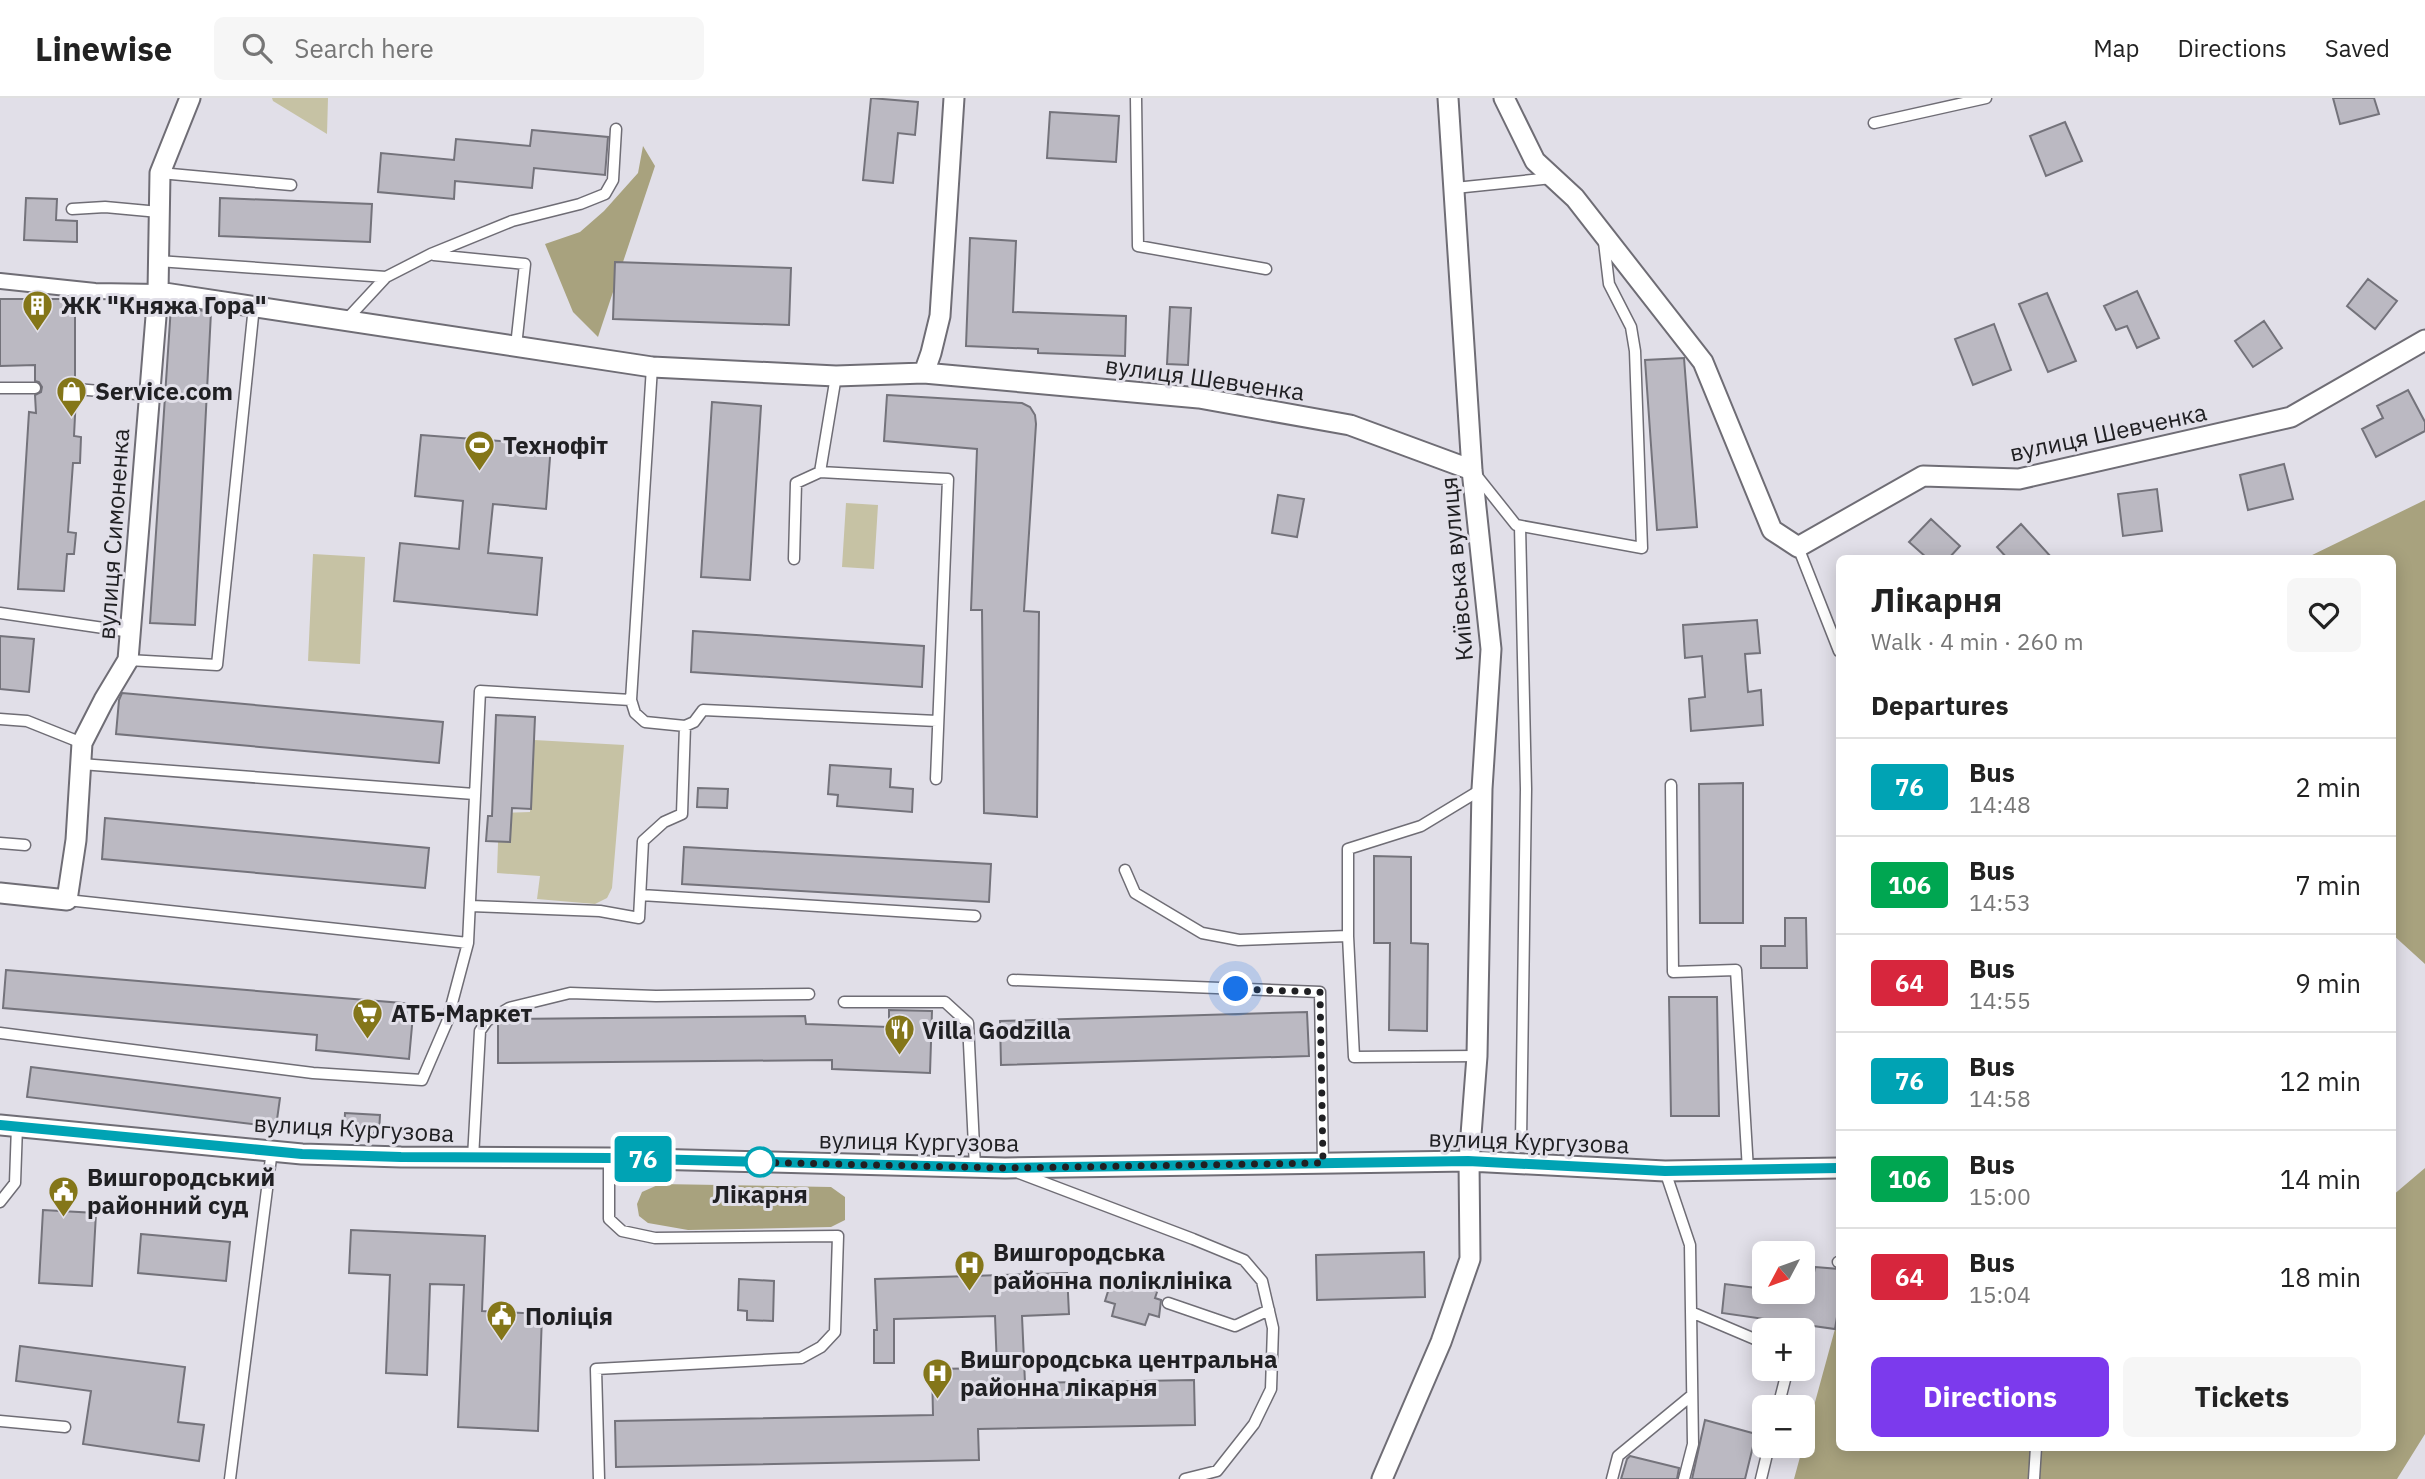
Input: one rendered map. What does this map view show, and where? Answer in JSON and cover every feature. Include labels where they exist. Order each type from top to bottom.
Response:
[{"type":"street","name":"вулиця Симоненка","points":[[67,900],[76,840],[82,743],[128,660],[158,292],[159,173],[190,98]]},
{"type":"street","points":[[924,373],[932,353],[940,316],[954,98]]},
{"type":"street","name":"Київська вулиця","points":[[1382,1479],[1441,1342],[1470,1259],[1468,1161],[1477,1056],[1482,789],[1491,649],[1472,470],[1448,98]]},
{"type":"street","points":[[1504,98],[1535,160],[1555,177],[1603,234],[1703,362],[1772,530],[1798,547]]},
{"type":"street","points":[[0,281],[95,291],[158,292]]},
{"type":"street","name":"вулиця Шевченка","points":[[158,292],[652,367],[836,376],[924,373],[1213,400],[1350,425],[1472,470]]},
{"type":"street","name":"вулиця Шевченка","points":[[1798,547],[1923,476],[2019,479],[2291,417],[2425,340]]},
{"type":"street","points":[[0,893],[67,900]]},
{"type":"street","name":"вулиця Кургузова","points":[[8,1125],[302,1154],[609,1158],[1005,1168],[1468,1161],[1665,1171],[1836,1168]]},
{"type":"lane","points":[[1136,98],[1138,246],[1266,269]]},
{"type":"lane","points":[[1874,123],[1986,98]]},
{"type":"lane","points":[[347,320],[386,277],[431,254],[512,221],[580,204],[605,194],[613,180],[616,129]]},
{"type":"lane","points":[[159,173],[291,185]]},
{"type":"lane","points":[[1455,188],[1555,177]]},
{"type":"lane","points":[[72,209],[105,207],[159,212]]},
{"type":"lane","points":[[1472,470],[1516,525],[1642,548],[1635,351],[1631,327],[1609,284],[1603,234]]},
{"type":"lane","points":[[431,254],[525,264],[516,346]]},
{"type":"lane","points":[[158,261],[386,277]]},
{"type":"lane","points":[[128,660],[217,665],[254,306]]},
{"type":"lane","points":[[652,367],[631,700],[635,713],[645,722],[685,726],[694,722],[703,710],[937,721]]},
{"type":"lane","points":[[820,472],[836,376]]},
{"type":"lane","points":[[0,388],[35,388]]},
{"type":"lane","points":[[76,389],[148,395]]},
{"type":"lane","points":[[794,559],[796,483],[820,472],[948,479],[936,779]]},
{"type":"lane","points":[[1520,526],[1526,789],[1521,1142]]},
{"type":"lane","points":[[1798,547],[1836,643]]},
{"type":"lane","points":[[0,613],[131,632]]},
{"type":"lane","points":[[0,1034],[313,1073],[422,1080],[447,1021],[468,943],[480,691],[631,700]]},
{"type":"lane","points":[[0,719],[27,721],[82,743]]},
{"type":"lane","points":[[471,906],[600,911],[639,918],[643,841],[664,822],[682,814],[685,726]]},
{"type":"lane","points":[[81,764],[474,793]]},
{"type":"lane","points":[[1671,785],[1673,972],[1736,970],[1748,1170]]},
{"type":"lane","points":[[1477,1056],[1354,1057],[1348,936],[1348,849],[1421,826],[1482,789]]},
{"type":"lane","points":[[0,843],[24,845]]},
{"type":"lane","points":[[1125,870],[1135,893],[1202,933],[1239,940],[1348,936]]},
{"type":"lane","points":[[641,895],[975,916]]},
{"type":"lane","points":[[67,900],[468,943]]},
{"type":"lane","points":[[1013,980],[1320,992],[1323,1163]]},
{"type":"lane","points":[[473,1158],[480,1031],[486,1021],[509,1008],[570,993],[656,996],[810,994]]},
{"type":"lane","points":[[844,1002],[945,1002],[968,1023],[975,1167]]},
{"type":"lane","points":[[0,1202],[15,1183],[8,1125]]},
{"type":"lane","points":[[230,1479],[272,1150]]},
{"type":"lane","points":[[599,1479],[596,1369],[801,1358],[821,1347],[835,1332],[838,1236],[656,1238],[622,1231],[609,1219],[609,1158]]},
{"type":"lane","points":[[1005,1168],[1194,1238],[1244,1260],[1262,1281],[1273,1328],[1271,1389],[1254,1424],[1214,1475],[1185,1479]]},
{"type":"lane","points":[[1665,1171],[1690,1245],[1693,1444],[1684,1479]]},
{"type":"lane","points":[[1168,1303],[1235,1326],[1269,1310]]},
{"type":"lane","points":[[1691,1312],[1752,1338]]},
{"type":"lane","points":[[1612,1479],[1618,1456],[1692,1395]]},
{"type":"lane","points":[[0,1421],[65,1427]]},
{"type":"lane","points":[[2034,1479],[2036,1451]]},
{"type":"lane","points":[[1761,1479],[1766,1458]]},
{"type":"shaded area","points":[[272,98],[328,98],[327,134],[273,101]]},
{"type":"shaded area","points":[[643,146],[655,166],[598,337],[573,312],[545,244],[580,232],[604,211],[638,173]]},
{"type":"shaded area","points":[[2425,500],[2425,964],[2396,938],[2396,555],[2312,555]]},
{"type":"shaded area","points":[[846,503],[878,505],[874,569],[842,567]]},
{"type":"shaded area","points":[[313,554],[365,557],[360,664],[308,661]]},
{"type":"shaded area","points":[[534,740],[624,745],[612,888],[607,898],[595,904],[537,899],[540,876],[497,873],[499,813],[530,812]]},
{"type":"shaded area","points":[[2425,1168],[2425,1434],[2397,1479],[1794,1479],[1800,1458],[1815,1458],[1815,1402],[1836,1321],[1836,1451],[2396,1451],[2396,1193]]},
{"type":"shaded area","points":[[660,1184],[831,1187],[845,1197],[845,1220],[831,1227],[688,1230],[648,1223],[639,1216],[637,1204],[642,1192]]},
{"type":"building","points":[[871,98],[918,102],[915,135],[898,133],[893,183],[863,180]]},
{"type":"building","points":[[2333,98],[2374,98],[2379,114],[2340,124]]},
{"type":"building","points":[[1050,112],[1119,116],[1116,162],[1047,158]]},
{"type":"building","points":[[2065,122],[2082,161],[2046,176],[2030,136]]},
{"type":"building","points":[[532,130],[608,137],[605,175],[534,168],[532,188],[455,181],[454,199],[378,192],[381,153],[454,160],[456,139],[530,146]]},
{"type":"building","points":[[26,198],[57,199],[56,220],[77,221],[77,242],[24,240]]},
{"type":"building","points":[[220,198],[372,204],[370,242],[219,236]]},
{"type":"building","points":[[970,238],[1016,241],[1013,312],[1126,316],[1125,356],[1038,353],[1038,349],[966,346]]},
{"type":"building","points":[[615,262],[791,268],[789,325],[613,319]]},
{"type":"building","points":[[2368,279],[2397,301],[2375,329],[2347,306]]},
{"type":"building","points":[[2137,291],[2159,338],[2137,348],[2127,326],[2116,330],[2104,306]]},
{"type":"building","points":[[2047,293],[2076,361],[2048,372],[2019,304]]},
{"type":"building","points":[[0,299],[75,299],[75,382],[70,384],[69,389],[71,395],[76,396],[74,436],[81,437],[80,463],[73,463],[68,532],[76,533],[74,554],[67,554],[64,591],[18,589],[29,412],[36,413],[35,395],[41,392],[42,387],[35,381],[35,365],[0,366]]},
{"type":"building","points":[[171,306],[211,312],[195,625],[150,623]]},
{"type":"building","points":[[1170,307],[1191,308],[1188,365],[1167,364]]},
{"type":"building","points":[[2264,321],[2282,348],[2253,367],[2235,341]]},
{"type":"building","points":[[1994,324],[2011,370],[1973,385],[1955,339]]},
{"type":"building","points":[[1684,358],[1697,527],[1657,530],[1645,360]]},
{"type":"building","points":[[2408,390],[2425,422],[2425,431],[2376,457],[2362,429],[2383,418],[2377,406]]},
{"type":"building","points":[[887,395],[1022,403],[1030,407],[1035,415],[1024,611],[1039,612],[1037,817],[984,813],[982,610],[971,610],[977,449],[884,441]]},
{"type":"building","points":[[712,402],[761,406],[750,580],[701,577]]},
{"type":"building","points":[[421,435],[551,445],[546,509],[493,504],[488,553],[542,558],[537,615],[394,601],[400,543],[459,549],[463,501],[415,496]]},
{"type":"building","points":[[2284,464],[2293,499],[2248,510],[2240,475]]},
{"type":"building","points":[[2157,489],[2162,531],[2123,536],[2118,494]]},
{"type":"building","points":[[1278,495],[1304,499],[1297,537],[1272,533]]},
{"type":"building","points":[[1931,519],[1960,546],[1952,555],[1924,555],[1909,542]]},
{"type":"building","points":[[2021,524],[2049,555],[2004,555],[1997,547]]},
{"type":"building","points":[[1757,620],[1760,653],[1745,654],[1748,692],[1761,690],[1763,725],[1691,731],[1689,699],[1705,697],[1702,656],[1685,658],[1683,625]]},
{"type":"building","points":[[693,631],[924,646],[922,687],[691,672]]},
{"type":"building","points":[[0,636],[34,639],[29,692],[0,689]]},
{"type":"building","points":[[122,693],[443,722],[439,763],[116,734]]},
{"type":"building","points":[[496,715],[535,717],[531,809],[512,808],[510,842],[486,841],[488,816],[492,816]]},
{"type":"building","points":[[830,765],[891,769],[890,787],[913,789],[912,812],[837,806],[838,795],[828,794]]},
{"type":"building","points":[[1743,783],[1743,923],[1700,923],[1699,784]]},
{"type":"building","points":[[698,788],[728,789],[727,808],[697,807]]},
{"type":"building","points":[[105,818],[429,848],[425,888],[102,859]]},
{"type":"building","points":[[684,847],[991,864],[989,902],[682,884]]},
{"type":"building","points":[[1374,856],[1411,857],[1411,943],[1428,944],[1427,1031],[1389,1030],[1390,943],[1374,943]]},
{"type":"building","points":[[1785,918],[1806,918],[1807,968],[1761,968],[1761,946],[1785,946]]},
{"type":"building","points":[[6,970],[414,1004],[409,1059],[316,1050],[317,1035],[3,1008]]},
{"type":"building","points":[[1669,997],[1717,997],[1719,1116],[1671,1116]]},
{"type":"building","points":[[889,1010],[932,1011],[930,1073],[832,1069],[832,1060],[498,1063],[498,1023],[505,1019],[805,1016],[806,1024],[889,1027]]},
{"type":"building","points":[[1307,1012],[1309,1056],[1001,1065],[1000,1021]]},
{"type":"building","points":[[31,1067],[280,1098],[276,1127],[27,1097]]},
{"type":"building","points":[[345,1113],[380,1115],[379,1133],[344,1132]]},
{"type":"building","points":[[43,1210],[96,1213],[92,1286],[39,1283]]},
{"type":"building","name":"Поліція","points":[[351,1230],[485,1236],[482,1311],[542,1314],[538,1431],[458,1427],[464,1285],[430,1284],[427,1375],[386,1373],[390,1275],[349,1273]]},
{"type":"building","points":[[141,1234],[230,1242],[226,1281],[138,1273]]},
{"type":"building","points":[[1424,1252],[1425,1297],[1317,1300],[1316,1255]]},
{"type":"building","points":[[1815,1267],[1836,1269],[1835,1329],[1815,1326],[1815,1318],[1757,1318],[1722,1313],[1725,1284],[1752,1287],[1752,1304],[1815,1304]]},
{"type":"building","points":[[1067,1273],[1069,1314],[1022,1316],[1025,1383],[1194,1380],[1195,1425],[978,1429],[979,1460],[616,1467],[615,1421],[933,1415],[932,1369],[997,1368],[995,1316],[894,1319],[894,1363],[874,1363],[874,1330],[877,1330],[875,1279]]},
{"type":"building","points":[[1122,1276],[1159,1286],[1155,1298],[1161,1300],[1159,1317],[1149,1314],[1145,1325],[1112,1316],[1115,1304],[1105,1301],[1110,1285],[1119,1287]]},
{"type":"building","points":[[739,1279],[774,1281],[773,1321],[747,1320],[747,1311],[738,1310]]},
{"type":"building","points":[[20,1346],[185,1367],[178,1422],[204,1425],[199,1461],[83,1444],[91,1391],[16,1381]]},
{"type":"building","points":[[1705,1420],[1752,1433],[1752,1450],[1745,1479],[1692,1479]]},
{"type":"building","points":[[1630,1456],[1679,1468],[1677,1479],[1621,1479]]},
{"type":"bus line","name":"76","points":[[0,1125],[302,1154],[401,1157],[609,1158],[1005,1168],[1468,1161],[1665,1171],[1836,1168]]},
{"type":"place","name":"ЖК \"Княжа Гора\"","points":[[38,332]]},
{"type":"place","name":"Service.com","points":[[72,418]]},
{"type":"place","name":"Технофіт","points":[[480,472]]},
{"type":"place","name":"АТБ-Маркет","points":[[368,1040]]},
{"type":"place","name":"Villa Godzilla","points":[[899,1057]]},
{"type":"place","name":"Лікарня","points":[[760,1162]]},
{"type":"place","name":"Вишгородський районний суд","points":[[64,1218]]},
{"type":"place","name":"Вишгородська районна поліклініка","points":[[970,1293]]},
{"type":"place","name":"Поліція","points":[[502,1343]]},
{"type":"place","name":"Вишгородська центральна районна лікарня","points":[[937,1400]]},
{"type":"route","points":[[760,1162],[749,1162],[1005,1168],[1323,1163],[1320,992],[1236,989]]}]
